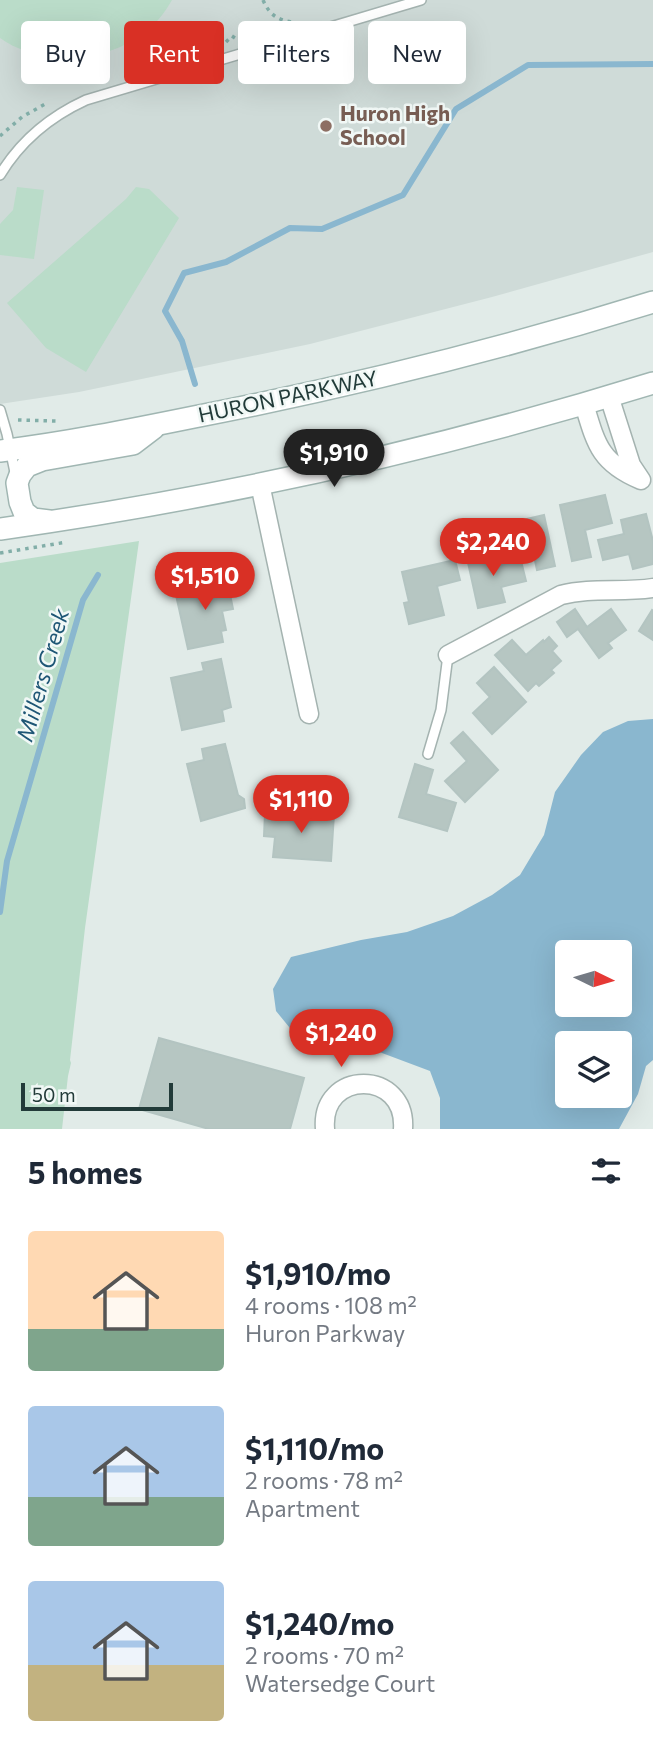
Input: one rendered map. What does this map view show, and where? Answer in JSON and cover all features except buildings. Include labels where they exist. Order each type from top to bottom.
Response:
[{"type":"main road","name":"HURON PARKWAY","points":[[5,451],[159,425],[391,376],[653,302]]},
{"type":"main road","points":[[0,529],[260,484],[425,446],[653,383]]},
{"type":"main road","points":[[52,522],[33,519],[24,512],[17,484],[27,466],[42,460],[133,444],[159,425]]},
{"type":"street","points":[[609,396],[631,465],[647,484]]},
{"type":"street","points":[[584,404],[600,451],[612,465],[647,484]]},
{"type":"street","points":[[260,484],[309,714]]},
{"type":"street","points":[[449,656],[561,595],[578,590],[636,591],[653,588]]},
{"type":"street","points":[[324,1129],[327,1106],[343,1088],[370,1084],[383,1088],[397,1100],[403,1113],[403,1129]]},
{"type":"lane","points":[[0,175],[10,158],[31,134],[58,114],[86,100],[421,0]]},
{"type":"lane","points":[[0,410],[5,451],[17,484]]},
{"type":"lane","points":[[428,754],[441,710],[449,656]]},
{"type":"path","points":[[263,0],[268,11],[280,19]]},
{"type":"path","points":[[0,134],[47,103]]},
{"type":"shaded area","name":"Huron High School","points":[[0,0],[653,0],[653,252],[310,344],[79,392],[0,404]]},
{"type":"green space","points":[[0,0],[172,0],[156,21],[124,21],[124,45],[110,51],[110,21],[21,21],[21,49],[0,38]]},
{"type":"green space","points":[[17,187],[44,190],[34,259],[0,255],[0,224],[13,210]]},
{"type":"green space","points":[[136,187],[149,189],[179,218],[86,372],[46,348],[7,303],[126,199]]},
{"type":"green space","points":[[139,541],[85,928],[62,1129],[0,1129],[0,563]]},
{"type":"water","points":[[653,719],[653,1060],[646,1066],[632,1105],[632,1031],[555,1031],[555,1108],[630,1108],[619,1129],[440,1129],[440,1098],[430,1071],[358,1044],[294,1033],[276,1011],[273,989],[291,957],[407,932],[453,916],[492,895],[520,875],[544,835],[555,792],[581,755],[603,732],[628,721]]},
{"type":"waterway","name":"Millers Creek","points":[[195,384],[182,341],[165,311],[184,273],[226,262],[290,228],[322,229],[403,195],[456,109],[528,65],[653,64]]},
{"type":"waterway","name":"Millers Creek","points":[[0,912],[7,861],[83,600],[98,575]]},
{"type":"place","name":"Huron High School","points":[[326,126]]}]
